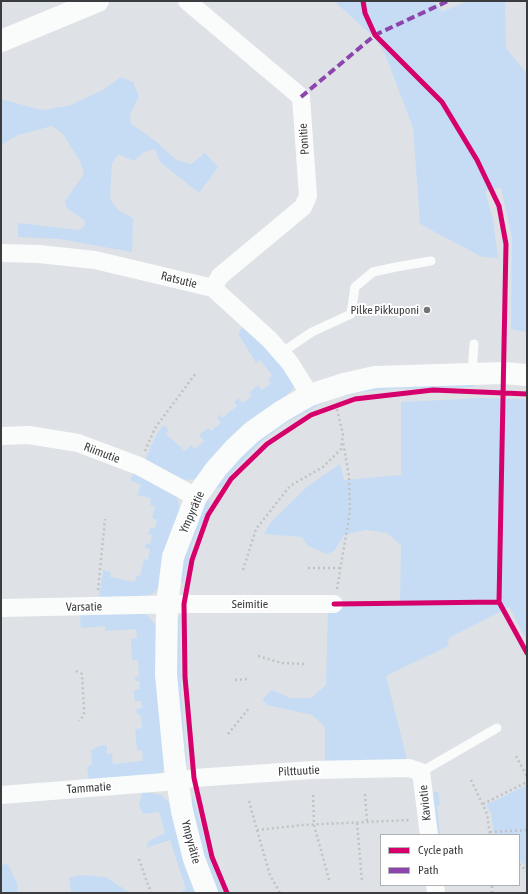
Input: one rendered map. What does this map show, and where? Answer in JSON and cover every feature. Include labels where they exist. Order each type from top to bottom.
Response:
[{"type":"street","points":[[1,41],[98,1]]},
{"type":"street","name":"Ponitie","points":[[187,1],[302,97],[308,196],[306,201],[297,213],[220,276],[213,288]]},
{"type":"street","name":"Ratsutie","points":[[1,253],[39,254],[95,260],[213,288],[270,340],[281,353],[310,395]]},
{"type":"street","name":"Ympyrätie","points":[[207,893],[194,859],[177,781],[166,675],[167,605],[173,557],[196,497],[216,469],[252,432],[282,411],[310,395],[344,384],[375,377],[472,374],[527,375]]},
{"type":"street","name":"Riimutie","points":[[1,436],[29,435],[78,444],[139,466],[196,497]]},
{"type":"street","name":"Seimitie","points":[[167,605],[334,604]]},
{"type":"street","name":"Varsatie","points":[[1,608],[167,605]]},
{"type":"street","name":"Pilttuutie","points":[[177,781],[194,778],[312,770],[409,768],[421,772]]},
{"type":"street","name":"Kaviotie","points":[[421,772],[428,827]]},
{"type":"street","name":"Tammatie","points":[[1,795],[177,781]]},
{"type":"lane","points":[[281,353],[312,332],[351,314],[355,287],[373,272],[431,261]]},
{"type":"lane","points":[[472,374],[474,344]]},
{"type":"lane","points":[[421,772],[497,728]]},
{"type":"path","points":[[139,466],[155,428],[196,373]]},
{"type":"path","points":[[329,408],[342,403]]},
{"type":"path","points":[[243,570],[256,529],[290,486],[323,467],[341,449],[343,434],[336,406]]},
{"type":"path","points":[[334,604],[350,511],[349,476],[342,440]]},
{"type":"path","points":[[96,607],[105,519]]},
{"type":"path","points":[[308,568],[341,568]]},
{"type":"path","points":[[258,656],[282,663],[307,664]]},
{"type":"path","points":[[76,671],[82,674],[84,707],[84,715],[79,721]]},
{"type":"path","points":[[235,680],[248,679]]},
{"type":"path","points":[[228,734],[250,707]]},
{"type":"path","points":[[516,756],[527,776]]},
{"type":"path","points":[[471,780],[487,814],[490,834],[527,830]]},
{"type":"path","points":[[483,804],[527,782]]},
{"type":"path","points":[[366,794],[367,822]]},
{"type":"path","points":[[314,795],[314,825],[330,883]]},
{"type":"path","points":[[250,801],[256,830],[270,875],[280,893]]},
{"type":"path","points":[[256,830],[367,822],[428,827]]},
{"type":"path","points":[[357,823],[362,881]]},
{"type":"path","points":[[139,859],[151,893]]},
{"type":"shaded area","points":[[334,1],[435,1],[442,12],[467,1],[505,1],[506,48],[527,74],[527,332],[511,329],[512,237],[501,188],[485,191],[493,219],[498,258],[482,257],[420,224],[413,128],[385,54],[374,37]]},
{"type":"shaded area","points":[[121,77],[133,82],[139,96],[130,115],[131,124],[157,142],[176,160],[191,164],[205,153],[218,167],[199,193],[160,162],[155,149],[144,152],[134,161],[118,154],[112,164],[110,199],[117,209],[133,218],[132,252],[59,239],[18,237],[18,223],[79,230],[84,227],[85,221],[66,207],[65,201],[84,174],[81,163],[63,134],[52,126],[18,135],[1,145],[1,99],[41,110],[68,106],[103,90]]},
{"type":"shaded area","points":[[245,327],[278,357],[294,384],[293,389],[196,479],[185,480],[145,460],[155,437],[163,425],[169,430],[166,434],[185,451],[191,445],[195,449],[204,441],[199,435],[208,428],[211,431],[221,423],[217,417],[219,414],[222,418],[237,406],[234,402],[238,398],[243,403],[252,396],[249,393],[258,385],[262,390],[271,383],[268,379],[272,375],[260,360],[256,363],[239,335],[240,330]]},
{"type":"shaded area","points":[[477,383],[473,387],[390,389],[362,392],[334,398],[362,387]]},
{"type":"shaded area","points":[[482,398],[527,399],[527,641],[509,607],[449,638],[448,646],[386,676],[408,763],[325,765],[325,727],[312,715],[267,705],[262,699],[272,690],[290,698],[311,698],[326,685],[328,606],[400,603],[401,545],[387,533],[367,530],[345,534],[334,551],[327,554],[308,546],[302,537],[264,534],[271,522],[308,486],[340,464],[344,480],[401,475],[401,402]]},
{"type":"shaded area","points":[[321,399],[321,404],[286,423],[261,442],[228,477],[222,487],[212,490],[256,438]]},
{"type":"shaded area","points":[[134,473],[171,492],[177,497],[181,513],[158,588],[155,592],[150,595],[99,597],[103,570],[111,572],[110,577],[135,582],[137,575],[140,576],[144,559],[148,560],[150,549],[145,548],[146,543],[150,544],[152,535],[148,534],[150,528],[155,528],[157,520],[152,518],[155,506],[150,505],[151,498],[137,495],[141,485],[130,480]]},
{"type":"shaded area","points":[[208,497],[210,505],[192,545],[183,584],[179,577],[186,544]]},
{"type":"shaded area","points":[[138,611],[146,614],[156,625],[164,768],[161,774],[89,780],[87,768],[92,763],[91,750],[99,746],[107,745],[107,754],[112,753],[113,764],[143,761],[142,750],[137,751],[135,729],[142,728],[140,714],[137,714],[136,709],[142,708],[141,701],[135,701],[134,690],[140,689],[139,681],[135,681],[135,677],[139,676],[138,660],[132,660],[131,639],[137,638],[136,629],[105,631],[105,626],[81,628],[81,613]]},
{"type":"shaded area","points":[[180,615],[181,689],[187,763],[182,757],[180,747],[174,622]]},
{"type":"shaded area","points":[[527,785],[527,868],[520,860],[520,834],[494,834],[491,813],[486,805]]},
{"type":"shaded area","points":[[434,792],[438,792],[440,805],[437,806],[440,834],[436,834],[431,799]]},
{"type":"shaded area","points":[[142,793],[161,795],[171,804],[198,893],[183,893],[182,891],[186,889],[170,840],[146,848],[149,841],[165,833],[159,812],[143,814],[139,804]]},
{"type":"shaded area","points":[[193,796],[208,852],[223,893],[217,893],[202,853],[190,803]]},
{"type":"shaded area","points":[[8,864],[18,885],[17,893],[1,893],[1,865]]},
{"type":"shaded area","points":[[80,875],[106,877],[130,893],[71,893],[69,878]]},
{"type":"marked path","points":[[301,97],[375,35],[448,1]]},
{"type":"cycle path","points":[[363,1],[365,13],[375,35],[442,102],[477,160],[499,206],[506,244],[499,602],[527,653]]},
{"type":"cycle path","points":[[227,893],[212,857],[194,778],[185,677],[184,604],[192,560],[208,515],[231,479],[267,444],[311,415],[355,399],[433,390],[527,394]]},
{"type":"cycle path","points":[[334,604],[499,602]]},
{"type":"place","name":"Pilke Pikkuponi","points":[[427,310]]}]
